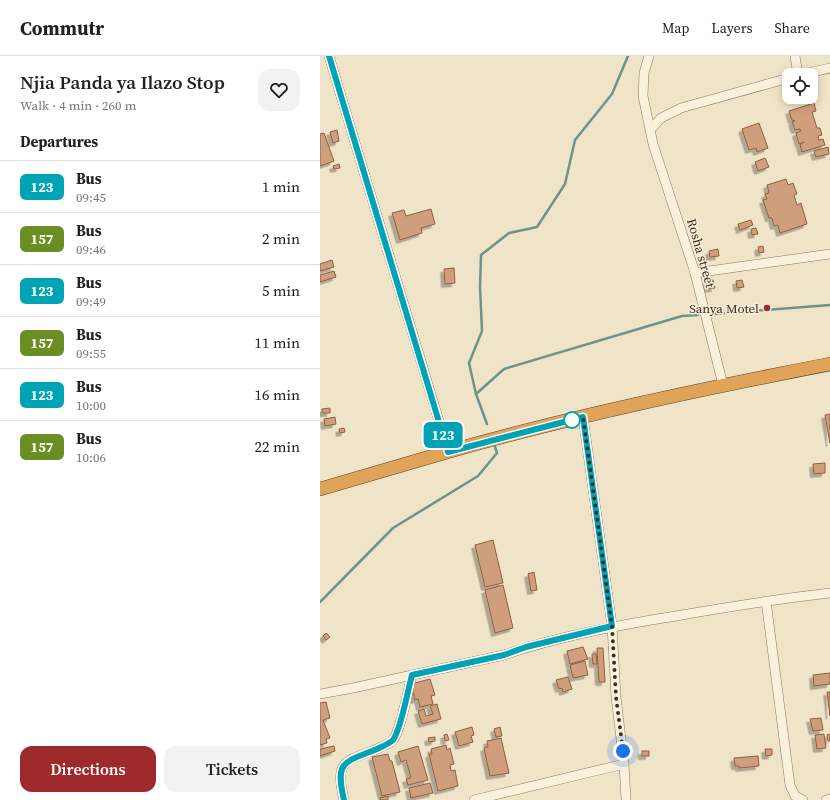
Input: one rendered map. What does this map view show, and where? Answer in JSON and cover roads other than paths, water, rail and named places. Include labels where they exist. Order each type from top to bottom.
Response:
[{"type":"highway","points":[[320,489],[448,452],[583,417],[723,385],[830,364]]},
{"type":"street","points":[[329,56],[448,452]]},
{"type":"street","name":"Rosha street","points":[[649,56],[644,67],[643,88],[644,102],[653,144],[695,273],[723,385]]},
{"type":"street","points":[[796,56],[798,68]]},
{"type":"street","points":[[818,71],[830,68]]},
{"type":"street","points":[[650,129],[661,118],[681,108],[782,80]]},
{"type":"street","points":[[695,273],[830,254]]},
{"type":"street","points":[[583,417],[612,626],[616,697],[624,764],[626,800]]},
{"type":"street","points":[[320,694],[504,655],[526,647],[612,626],[766,601],[830,593]]},
{"type":"street","points":[[766,601],[790,785],[795,796],[803,800]]},
{"type":"street","points":[[344,800],[339,778],[342,768],[350,760],[387,745],[393,740],[398,729],[412,675]]},
{"type":"street","points":[[474,800],[624,764]]},
{"type":"street","points":[[826,800],[830,799]]},
{"type":"waterway","points":[[476,394],[469,363],[482,331],[480,287],[481,255],[509,233],[537,227],[565,184],[575,140],[612,94],[628,56]]},
{"type":"waterway","points":[[713,314],[830,305]]},
{"type":"waterway","points":[[487,424],[476,394],[504,369],[682,316],[698,315]]},
{"type":"waterway","points":[[320,602],[393,528],[478,476],[497,453],[495,447]]},
{"type":"place","name":"Sanya Motel","points":[[767,308]]}]
